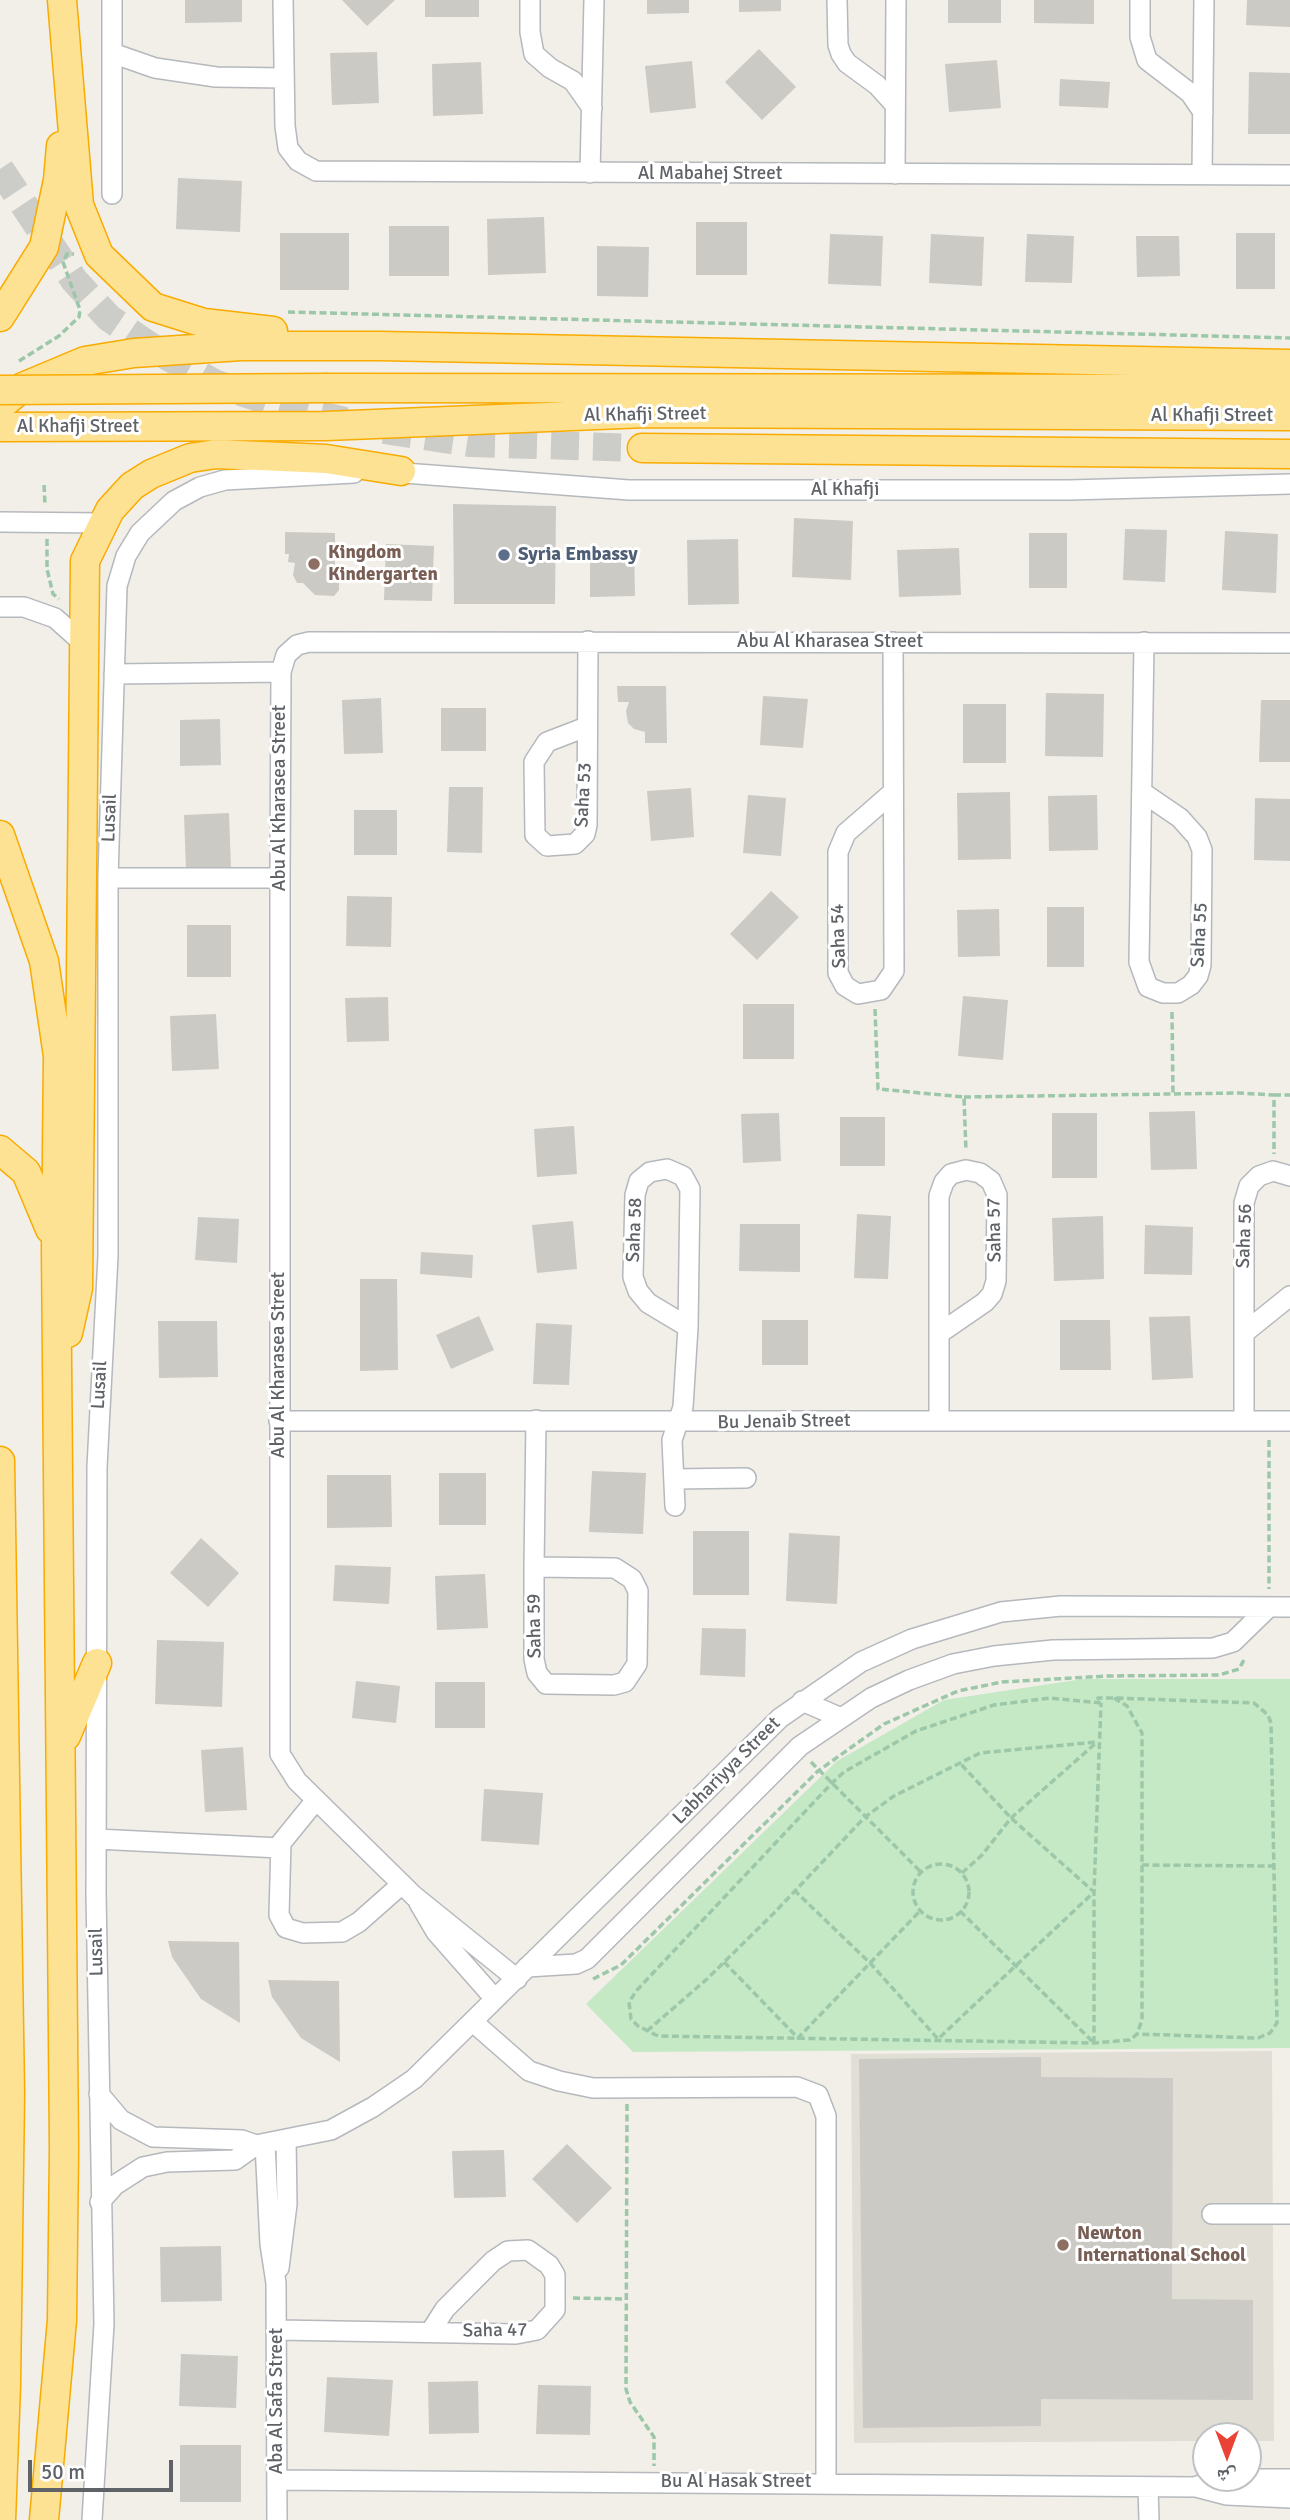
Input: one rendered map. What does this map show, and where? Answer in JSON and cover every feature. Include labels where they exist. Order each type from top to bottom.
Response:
[{"type":"highway","points":[[62,0],[79,205],[99,255],[153,307],[204,323],[335,337],[380,346]]},
{"type":"highway","points":[[0,317],[44,247],[58,180],[68,80]]},
{"type":"highway","points":[[0,406],[23,387],[85,361],[134,353],[241,346],[380,346],[1290,364]]},
{"type":"highway","name":"Al Khafji Street","points":[[5,379],[327,388],[1290,389]]},
{"type":"highway","name":"Al Khafji Street","points":[[0,427],[326,426],[646,413],[1290,416]]},
{"type":"highway","points":[[642,448],[1290,454]]},
{"type":"highway","points":[[57,1384],[78,1288],[85,561],[102,523],[132,486],[151,474],[190,458],[216,454],[326,459],[401,471]]},
{"type":"highway","points":[[0,835],[44,961],[58,1056],[56,1248],[64,2148],[61,2320],[44,2520]]},
{"type":"highway","points":[[0,1150],[26,1172],[39,1196],[56,1248]]},
{"type":"highway","points":[[0,1461],[10,2094],[6,2385],[1,2520]]},
{"type":"highway","points":[[60,1748],[97,1662]]},
{"type":"street","points":[[112,0],[112,194]]},
{"type":"street","name":"Al Mabahej Street","points":[[283,0],[283,78],[288,148],[298,161],[316,171],[1290,175]]},
{"type":"street","points":[[530,0],[530,32],[534,54],[550,68],[565,75],[592,107]]},
{"type":"street","points":[[590,173],[594,0]]},
{"type":"street","points":[[837,0],[836,31],[841,54],[846,63],[869,79],[895,105]]},
{"type":"street","points":[[895,0],[895,174]]},
{"type":"street","points":[[1140,0],[1142,50],[1147,60],[1190,93],[1203,112]]},
{"type":"street","points":[[1202,174],[1204,0]]},
{"type":"street","points":[[112,53],[155,68],[216,77],[283,78]]},
{"type":"street","points":[[869,79],[895,55]]},
{"type":"street","points":[[565,75],[594,59]]},
{"type":"street","points":[[1169,78],[1203,60]]},
{"type":"street","name":"Al Khafji","points":[[401,471],[629,490],[1069,490],[1290,484]]},
{"type":"street","name":"Lusail","points":[[92,2520],[104,2324],[96,1839],[97,1467],[107,1256],[108,878],[120,573],[140,533],[174,501],[200,487],[225,480],[401,471]]},
{"type":"street","points":[[0,522],[102,523]]},
{"type":"street","points":[[0,607],[24,607],[55,618],[83,643]]},
{"type":"street","name":"Saha 53","points":[[586,727],[547,742],[534,762],[535,835],[547,846],[557,848],[575,844],[584,834],[588,641]]},
{"type":"street","points":[[874,993],[886,986],[894,971],[893,642]]},
{"type":"street","points":[[1144,642],[1139,962],[1148,987],[1163,993],[1172,993]]},
{"type":"street","name":"Abu Al Kharasea Street","points":[[522,1973],[408,1890],[288,1772],[280,1754],[281,671],[286,655],[304,643],[1290,643]]},
{"type":"street","points":[[114,674],[281,671]]},
{"type":"street","name":"Saha 55","points":[[1142,792],[1188,826],[1202,850],[1198,976],[1191,985],[1172,993]]},
{"type":"street","name":"Saha 54","points":[[874,993],[850,990],[838,973],[838,852],[846,834],[892,793]]},
{"type":"street","points":[[108,878],[280,878]]},
{"type":"street","name":"Saha 58","points":[[675,1506],[673,1436],[683,1407],[688,1326],[690,1189],[683,1176],[667,1170],[650,1172],[639,1181],[635,1195],[633,1277],[638,1291],[648,1303],[688,1326]]},
{"type":"street","points":[[939,1421],[939,1196],[944,1182],[951,1174],[966,1170]]},
{"type":"street","name":"Saha 57","points":[[940,1333],[985,1302],[992,1294],[996,1281],[998,1195],[991,1181],[981,1173],[966,1170]]},
{"type":"street","name":"Saha 56","points":[[1244,1421],[1244,1203],[1249,1186],[1259,1176],[1282,1173]]},
{"type":"street","points":[[1244,1333],[1290,1296]]},
{"type":"street","name":"Saha 59","points":[[534,1567],[615,1568],[632,1579],[638,1591],[637,1664],[625,1682],[614,1685],[558,1685],[541,1681],[534,1659],[534,1567],[536,1420]]},
{"type":"street","name":"Bu Jenaib Street","points":[[279,1421],[1290,1421]]},
{"type":"street","points":[[674,1479],[746,1478]]},
{"type":"street","name":"Labhariyya Street","points":[[100,2202],[115,2185],[143,2167],[167,2162],[235,2161],[260,2145],[331,2130],[373,2107],[414,2079],[780,1718],[862,1662],[912,1639],[1001,1612],[1061,1606],[1290,1607]]},
{"type":"street","points":[[522,1973],[576,1964],[587,1959],[800,1746],[839,1717],[909,1680],[953,1664],[994,1656],[1053,1650],[1213,1648],[1233,1642],[1269,1607]]},
{"type":"street","points":[[802,1701],[839,1717]]},
{"type":"street","points":[[747,1752],[762,1784]]},
{"type":"street","points":[[316,1800],[284,1836],[280,1848],[281,1923],[293,1932],[333,1933],[351,1929],[408,1890]]},
{"type":"street","points":[[96,1839],[280,1848]]},
{"type":"street","name":"Abu Al Kharasea Street","points":[[408,1890],[436,1931],[495,1999]]},
{"type":"street","points":[[473,2022],[529,2070],[570,2084],[627,2088],[797,2087],[812,2091],[822,2101],[826,2116],[826,2483]]},
{"type":"street","name":"Labhariyya Street","points":[[99,2094],[121,2120],[153,2137],[242,2140],[260,2145]]},
{"type":"street","name":"Aba Al Safa Street","points":[[276,2283],[286,2204],[286,2139]]},
{"type":"street","name":"Aba Al Safa Street","points":[[260,2145],[276,2283],[277,2520]]},
{"type":"street","points":[[1212,2214],[1290,2214]]},
{"type":"street","name":"Saha 47","points":[[278,2330],[516,2334],[537,2330],[549,2321],[555,2310],[557,2284],[549,2265],[528,2250],[508,2251],[493,2261],[445,2309],[431,2331]]},
{"type":"street","name":"Bu Al Hasak Street","points":[[1262,2479],[1290,2479]]},
{"type":"street","name":"Bu Al Hasak Street","points":[[277,2480],[1192,2487]]},
{"type":"street","points":[[1148,2487],[1149,2520]]},
{"type":"street","name":"Bu Al Hasak Street","points":[[1215,2492],[1290,2498]]},
{"type":"path","points":[[5,379],[60,337],[79,317],[80,310],[63,262],[64,257],[71,253],[79,260]]},
{"type":"path","points":[[282,312],[1290,338]]},
{"type":"path","points":[[874,993],[878,1089],[964,1097],[1290,1095]]},
{"type":"path","points":[[1172,993],[1173,1094]]},
{"type":"path","points":[[1274,1095],[1282,1173]]},
{"type":"path","points":[[964,1097],[966,1170]]},
{"type":"path","points":[[1269,1421],[1269,1607]]},
{"type":"path","points":[[581,1981],[601,1978],[621,1965],[818,1771],[884,1724],[958,1691],[1002,1682],[1055,1678],[1219,1675],[1239,1669],[1249,1652]]},
{"type":"path","points":[[1094,2043],[1097,1742],[1101,1703],[1098,1698],[1254,1703],[1262,1708],[1271,1723],[1277,2023],[1258,2038],[1137,2034],[1123,2042],[1094,2043],[657,2036],[647,2032],[631,2019],[629,2002],[637,1990],[845,1772],[916,1731],[994,1705],[1050,1698],[1101,1703]]},
{"type":"path","points":[[1114,1698],[1127,1706],[1142,1733],[1142,2020],[1137,2034]]},
{"type":"path","points":[[647,2032],[724,1962],[865,1817],[894,1796],[980,1753],[1097,1742]]},
{"type":"path","points":[[962,1873],[982,1855],[1011,1818],[1097,1742]]},
{"type":"path","points":[[800,1746],[818,1771],[921,1871]]},
{"type":"path","points":[[959,1762],[1011,1818],[1094,1892]]},
{"type":"path","points":[[934,1864],[950,1865],[962,1873],[969,1886],[968,1901],[946,1920],[932,1919],[920,1911],[913,1898],[914,1884],[921,1871],[934,1864]]},
{"type":"path","points":[[1142,1865],[1274,1866]]},
{"type":"path","points":[[794,1890],[872,1964],[938,2039]]},
{"type":"path","points":[[938,2039],[1094,1892]]},
{"type":"path","points":[[960,1910],[1094,2043]]},
{"type":"path","points":[[798,2038],[872,1964],[920,1911]]},
{"type":"path","points":[[724,1962],[798,2038]]},
{"type":"path","points":[[627,2088],[626,2389],[630,2402],[654,2437],[654,2482]]},
{"type":"path","points":[[557,2298],[626,2298]]},
{"type":"shaded area","name":"Newton International School","points":[[1272,2051],[1274,2441],[1262,2441],[1262,2422],[1192,2422],[1192,2441],[854,2443],[851,2054]]},
{"type":"green space","points":[[1083,1679],[1290,1679],[1290,2048],[633,2052],[586,2004],[837,1761],[944,1700]]},
{"type":"building","points":[[185,0],[242,0],[242,22],[185,23]]},
{"type":"building","points":[[342,0],[395,0],[367,26]]},
{"type":"building","points":[[425,0],[479,0],[479,17],[425,17]]},
{"type":"building","points":[[647,0],[689,0],[689,13],[647,14]]},
{"type":"building","points":[[739,0],[781,0],[781,11],[739,12]]},
{"type":"building","points":[[948,0],[1001,0],[1001,23],[948,23]]},
{"type":"building","points":[[1034,0],[1094,0],[1094,24],[1034,23]]},
{"type":"building","points":[[1247,0],[1290,0],[1290,27],[1246,25]]},
{"type":"building","points":[[759,49],[796,87],[762,120],[725,82]]},
{"type":"building","points":[[377,52],[379,103],[332,105],[330,53]]},
{"type":"building","points":[[997,60],[1001,108],[949,112],[945,64]]},
{"type":"building","points":[[692,61],[696,108],[650,113],[645,66]]},
{"type":"building","points":[[481,62],[483,114],[433,116],[432,64]]},
{"type":"building","points":[[1249,72],[1290,73],[1290,134],[1248,134]]},
{"type":"building","points":[[1060,79],[1110,82],[1108,108],[1059,106]]},
{"type":"building","points":[[178,178],[242,181],[240,232],[176,229]]},
{"type":"building","points":[[544,217],[546,273],[488,275],[487,219]]},
{"type":"building","points":[[696,222],[747,222],[747,275],[696,275]]},
{"type":"building","points":[[389,226],[449,226],[449,276],[389,276]]},
{"type":"building","points":[[280,233],[349,233],[349,290],[280,290]]},
{"type":"building","points":[[1236,233],[1275,233],[1275,289],[1236,289]]},
{"type":"building","points":[[830,234],[883,236],[881,286],[828,284]]},
{"type":"building","points":[[931,234],[984,237],[982,286],[929,283]]},
{"type":"building","points":[[1027,234],[1074,236],[1072,283],[1025,282]]},
{"type":"building","points":[[1136,236],[1179,236],[1180,276],[1137,277]]},
{"type":"building","points":[[597,246],[649,247],[648,297],[597,296]]},
{"type":"building","name":"Syria Embassy","points":[[453,504],[556,506],[555,604],[454,604]]},
{"type":"building","points":[[794,518],[853,521],[851,580],[792,577]]},
{"type":"building","points":[[1125,529],[1167,530],[1165,582],[1123,580]]},
{"type":"building","points":[[1225,531],[1278,534],[1276,593],[1222,590]]},
{"type":"building","name":"Kingdom Kindergarten","points":[[285,532],[335,533],[335,566],[339,566],[339,590],[334,596],[315,595],[303,583],[297,583],[293,575],[295,563],[288,562],[289,554],[285,554]]},
{"type":"building","points":[[1029,533],[1067,533],[1067,588],[1029,588]]},
{"type":"building","points":[[738,539],[739,604],[688,605],[687,540]]},
{"type":"building","points":[[386,544],[434,546],[432,601],[384,600]]},
{"type":"building","points":[[634,547],[635,596],[590,597],[590,548]]},
{"type":"building","points":[[959,548],[961,595],[899,597],[897,550]]},
{"type":"building","points":[[617,686],[666,686],[667,743],[645,743],[645,732],[634,729],[628,723],[626,711],[629,702],[618,702]]},
{"type":"building","points":[[1046,693],[1104,694],[1103,757],[1045,756]]},
{"type":"building","points":[[763,696],[808,699],[803,748],[760,745]]},
{"type":"building","points":[[381,698],[383,753],[344,754],[342,700]]},
{"type":"building","points":[[1261,700],[1290,700],[1290,762],[1259,762]]},
{"type":"building","points":[[963,704],[1006,704],[1006,763],[963,763]]},
{"type":"building","points":[[441,708],[486,708],[486,751],[441,751]]},
{"type":"building","points":[[220,719],[221,765],[180,766],[180,720]]},
{"type":"building","points":[[449,787],[483,787],[482,853],[447,852]]},
{"type":"building","points":[[691,788],[694,837],[651,841],[647,791]]},
{"type":"building","points":[[1010,792],[1011,859],[958,860],[957,793]]},
{"type":"building","points":[[748,795],[786,798],[781,856],[743,853]]},
{"type":"building","points":[[1097,795],[1098,850],[1049,851],[1048,796]]},
{"type":"building","points":[[1255,798],[1290,799],[1290,861],[1254,860]]},
{"type":"building","points":[[354,810],[397,810],[397,855],[354,855]]},
{"type":"building","points":[[229,813],[231,868],[186,870],[184,815]]},
{"type":"building","points":[[771,891],[799,917],[757,960],[730,934]]},
{"type":"building","points":[[347,896],[392,897],[391,947],[346,946]]},
{"type":"building","points":[[1047,907],[1084,907],[1084,967],[1047,967]]},
{"type":"building","points":[[999,909],[1000,956],[958,957],[957,910]]},
{"type":"building","points":[[187,925],[231,925],[231,977],[187,977]]},
{"type":"building","points":[[963,996],[1008,1000],[1003,1060],[958,1056]]},
{"type":"building","points":[[388,997],[389,1041],[347,1042],[345,998]]},
{"type":"building","points":[[743,1004],[794,1004],[794,1059],[743,1059]]},
{"type":"building","points":[[216,1014],[219,1069],[172,1071],[170,1016]]},
{"type":"building","points":[[1195,1111],[1197,1169],[1151,1170],[1149,1112]]},
{"type":"building","points":[[779,1113],[781,1161],[743,1163],[741,1114]]},
{"type":"building","points":[[1052,1113],[1097,1113],[1097,1178],[1052,1178]]},
{"type":"building","points":[[840,1117],[885,1117],[885,1166],[840,1166]]},
{"type":"building","points":[[574,1126],[577,1174],[537,1177],[534,1129]]},
{"type":"building","points":[[857,1214],[891,1216],[888,1279],[854,1278]]},
{"type":"building","points":[[1103,1216],[1104,1279],[1054,1281],[1052,1218]]},
{"type":"building","points":[[198,1217],[239,1219],[237,1263],[195,1260]]},
{"type":"building","points":[[573,1221],[577,1269],[537,1273],[532,1225]]},
{"type":"building","points":[[740,1224],[800,1224],[800,1272],[739,1271]]},
{"type":"building","points":[[1145,1225],[1193,1227],[1192,1275],[1144,1274]]},
{"type":"building","points":[[421,1252],[473,1255],[472,1278],[420,1274]]},
{"type":"building","points":[[360,1279],[397,1279],[398,1370],[360,1371]]},
{"type":"building","points":[[479,1316],[494,1350],[451,1369],[436,1335]]},
{"type":"building","points":[[1190,1316],[1193,1378],[1152,1380],[1149,1317]]},
{"type":"building","points":[[762,1320],[808,1320],[808,1365],[762,1365]]},
{"type":"building","points":[[1060,1320],[1110,1320],[1111,1370],[1060,1370]]},
{"type":"building","points":[[158,1321],[217,1321],[218,1377],[159,1378]]},
{"type":"building","points":[[536,1323],[572,1325],[569,1385],[533,1384]]},
{"type":"building","points":[[592,1471],[646,1473],[643,1534],[589,1532]]},
{"type":"building","points":[[439,1473],[486,1473],[486,1525],[439,1525]]},
{"type":"building","points":[[327,1475],[391,1475],[392,1527],[327,1528]]},
{"type":"building","points":[[693,1531],[749,1531],[749,1595],[693,1595]]},
{"type":"building","points":[[789,1533],[840,1536],[837,1604],[786,1601]]},
{"type":"building","points":[[201,1538],[239,1573],[208,1607],[170,1573]]},
{"type":"building","points":[[335,1565],[391,1567],[389,1604],[333,1601]]},
{"type":"building","points":[[485,1574],[488,1628],[437,1630],[435,1576]]},
{"type":"building","points":[[702,1628],[746,1629],[745,1677],[700,1675]]},
{"type":"building","points":[[157,1640],[224,1642],[222,1707],[155,1704]]},
{"type":"building","points":[[356,1681],[400,1686],[396,1723],[352,1718]]},
{"type":"building","points":[[435,1682],[485,1682],[485,1728],[435,1728]]},
{"type":"building","points":[[243,1747],[247,1810],[205,1812],[201,1750]]},
{"type":"building","points":[[484,1789],[543,1793],[539,1845],[481,1841]]},
{"type":"building","points":[[168,1941],[239,1942],[240,2023],[201,1999],[172,1957]]},
{"type":"building","points":[[268,1980],[339,1981],[340,2062],[301,2038],[272,1997]]},
{"type":"building","name":"Newton International School","points":[[1041,2057],[1041,2077],[1173,2078],[1172,2299],[1253,2300],[1253,2400],[1041,2399],[1041,2426],[863,2428],[859,2059]]},
{"type":"building","points":[[567,2144],[612,2188],[577,2223],[532,2179]]},
{"type":"building","points":[[504,2150],[506,2197],[454,2198],[452,2151]]},
{"type":"building","points":[[221,2246],[222,2301],[161,2302],[160,2247]]},
{"type":"building","points":[[181,2354],[238,2356],[236,2408],[179,2406]]},
{"type":"building","points":[[327,2377],[393,2380],[389,2436],[324,2432]]},
{"type":"building","points":[[478,2381],[479,2433],[429,2434],[428,2382]]},
{"type":"building","points":[[538,2385],[591,2386],[590,2435],[536,2434]]},
{"type":"building","points":[[180,2445],[241,2445],[241,2502],[180,2502]]},
{"type":"tunnel","points":[[0,169],[74,280],[109,318],[156,350],[214,383],[277,404],[345,421]]},
{"type":"tunnel","points":[[384,430],[470,443],[642,448]]},
{"type":"place","name":"Syria Embassy","points":[[504,555]]},
{"type":"place","name":"Kingdom Kindergarten","points":[[314,564]]},
{"type":"place","name":"Newton International School","points":[[1063,2245]]}]
